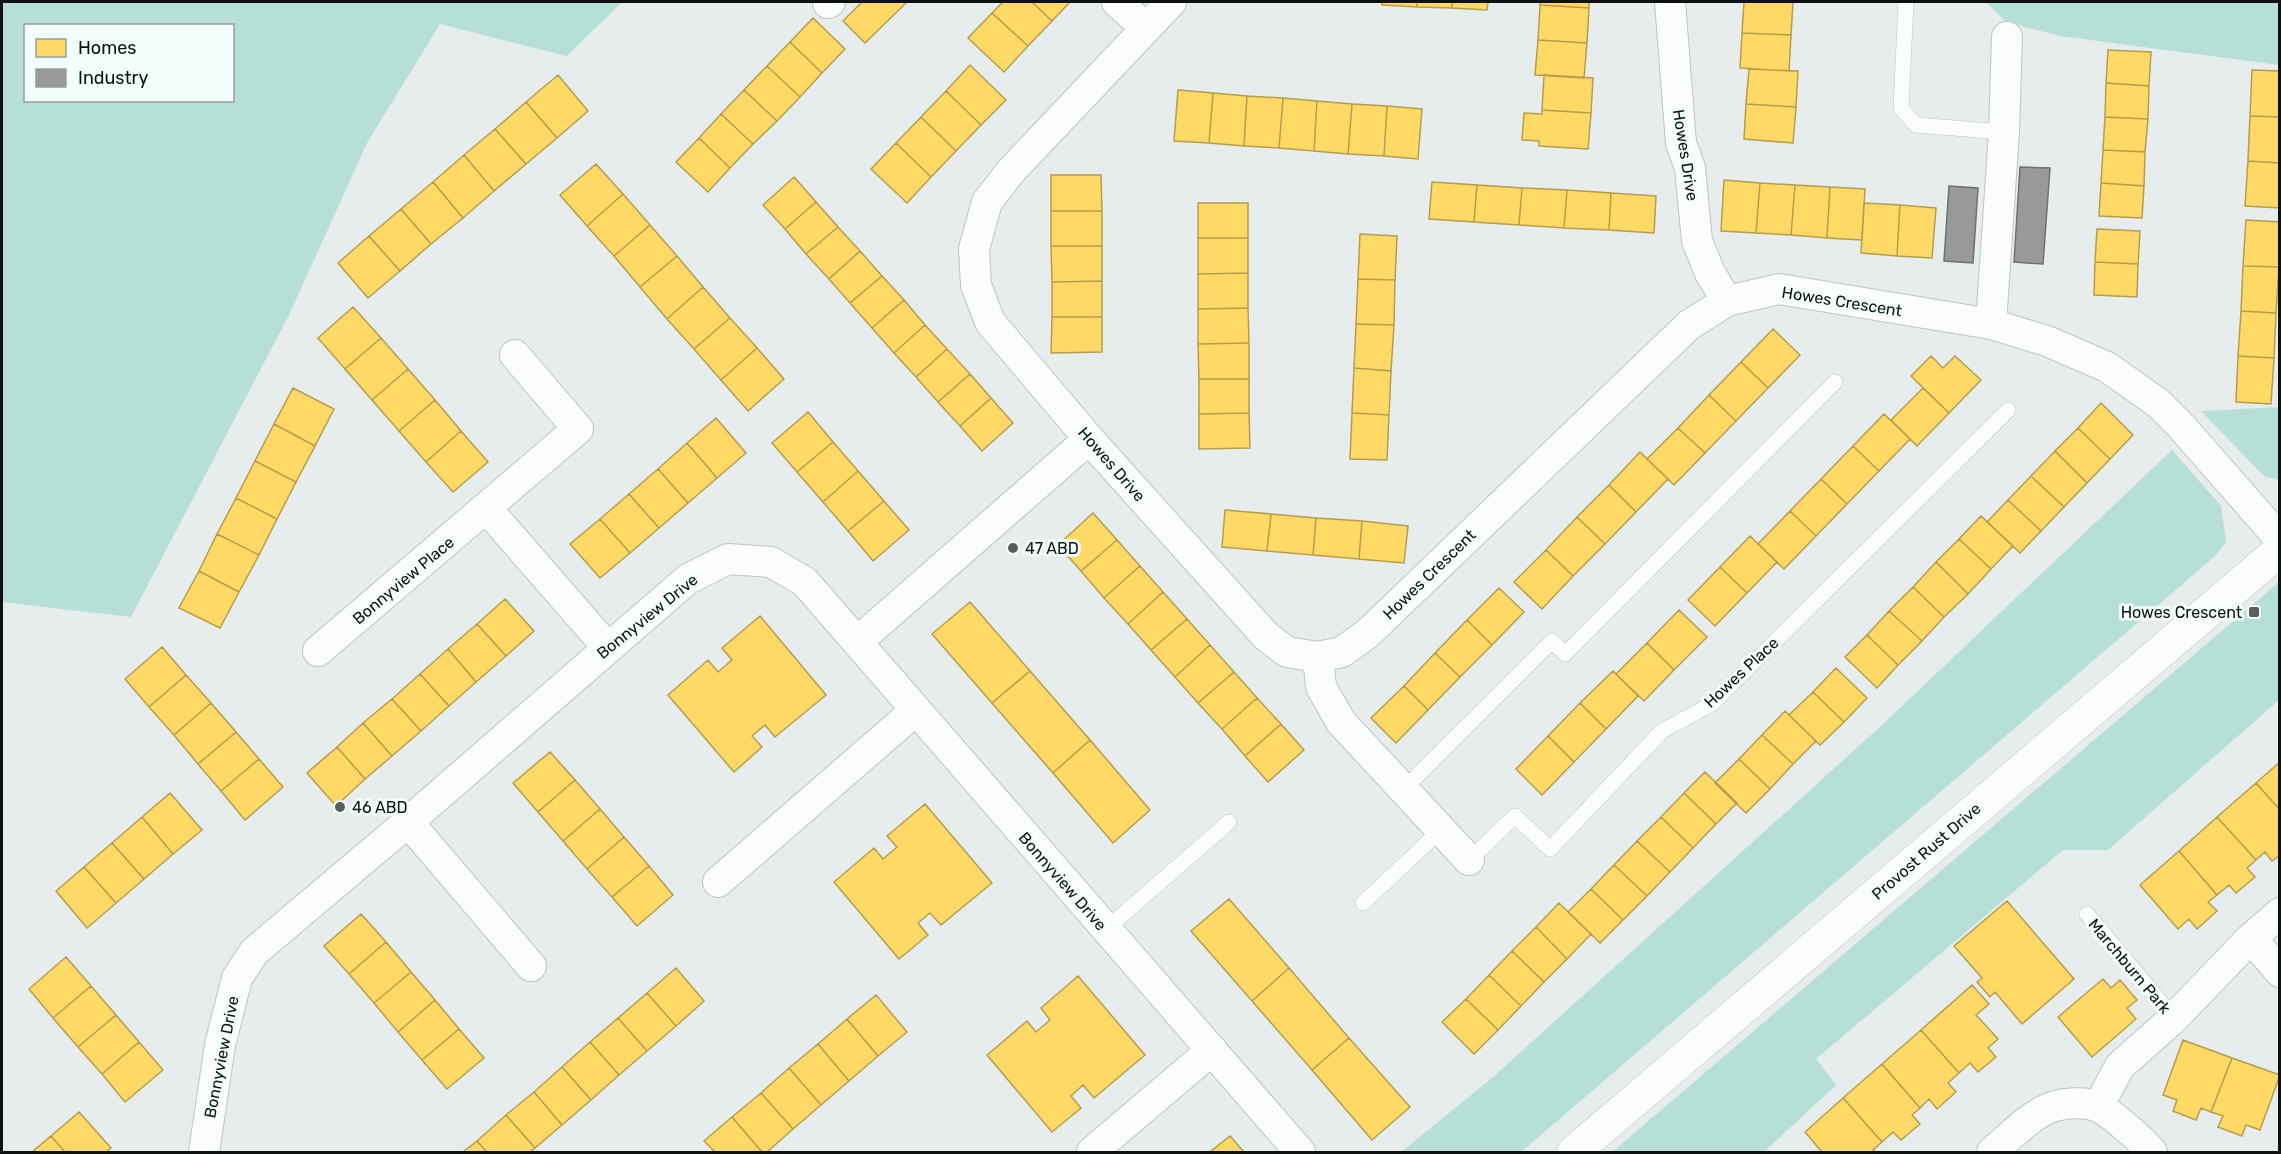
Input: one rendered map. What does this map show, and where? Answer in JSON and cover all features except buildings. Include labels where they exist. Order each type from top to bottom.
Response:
[{"type":"street","points":[[1117,2],[1146,28]]},
{"type":"street","name":"Howes Drive","points":[[1171,2],[1011,171],[987,202],[974,249],[976,285],[990,322],[1089,439],[1266,636],[1287,652],[1318,657]]},
{"type":"street","name":"Howes Drive","points":[[1670,2],[1681,143],[1689,168],[1697,241],[1710,273],[1727,301]]},
{"type":"street","points":[[1991,324],[2004,132],[2007,37]]},
{"type":"street","name":"Howes Crescent","points":[[1318,657],[1342,652],[1367,634],[1689,325],[1727,301],[1779,289],[1991,324],[2047,341],[2107,367],[2158,403],[2280,539]]},
{"type":"street","name":"Bonnyview Place","points":[[318,651],[578,429],[514,355]]},
{"type":"street","points":[[857,642],[1089,439]]},
{"type":"street","points":[[487,509],[608,648]]},
{"type":"street","name":"Provost Rust Drive","points":[[1574,1152],[2280,550]]},
{"type":"street","name":"Bonnyview Drive","points":[[204,1152],[220,1045],[237,978],[254,952],[688,579],[728,558],[771,562],[805,582],[1300,1152]]},
{"type":"street","points":[[1318,657],[1321,687],[1341,722],[1469,860]]},
{"type":"street","points":[[718,882],[915,711]]},
{"type":"street","points":[[408,822],[531,966]]},
{"type":"street","name":"Marchburn Park","points":[[2098,1107],[2120,1066],[2174,1018],[2251,938],[2280,913]]},
{"type":"street","points":[[2251,938],[2280,972]]},
{"type":"street","points":[[1092,1152],[1212,1050]]},
{"type":"street","points":[[1992,1152],[2027,1123],[2052,1107],[2077,1104],[2098,1107],[2141,1140],[2152,1152]]},
{"type":"lane","points":[[1906,2],[1901,108],[1916,125],[2004,132]]},
{"type":"lane","points":[[1403,790],[1552,641],[1566,654],[1835,382]]},
{"type":"lane","name":"Howes Place","points":[[1469,860],[1515,816],[1550,849],[1662,731],[1712,704],[2008,410]]},
{"type":"lane","points":[[1105,930],[1229,822]]},
{"type":"lane","points":[[1363,903],[1441,830]]},
{"type":"lane","name":"Marchburn Park","points":[[2087,914],[2174,1018]]},
{"type":"green space","points":[[2,2],[622,2],[567,56],[440,24],[367,143],[289,315],[131,617],[2,602]]},
{"type":"green space","points":[[1986,2],[2279,2],[2279,65],[2060,36],[2006,22]]},
{"type":"green space","points":[[2279,407],[2279,480],[2264,476],[2201,411]]},
{"type":"green space","points":[[2172,450],[2221,506],[2226,542],[2214,557],[1521,1152],[1401,1152],[1492,1078],[1882,725]]},
{"type":"green space","points":[[2279,582],[2279,700],[2108,850],[2063,850],[1816,1059],[1836,1085],[1764,1152],[1612,1152]]},
{"type":"place","name":"47 ABD","points":[[1013,548]]},
{"type":"place","name":"Howes Crescent","points":[[2254,612]]},
{"type":"place","name":"46 ABD","points":[[340,807]]}]
